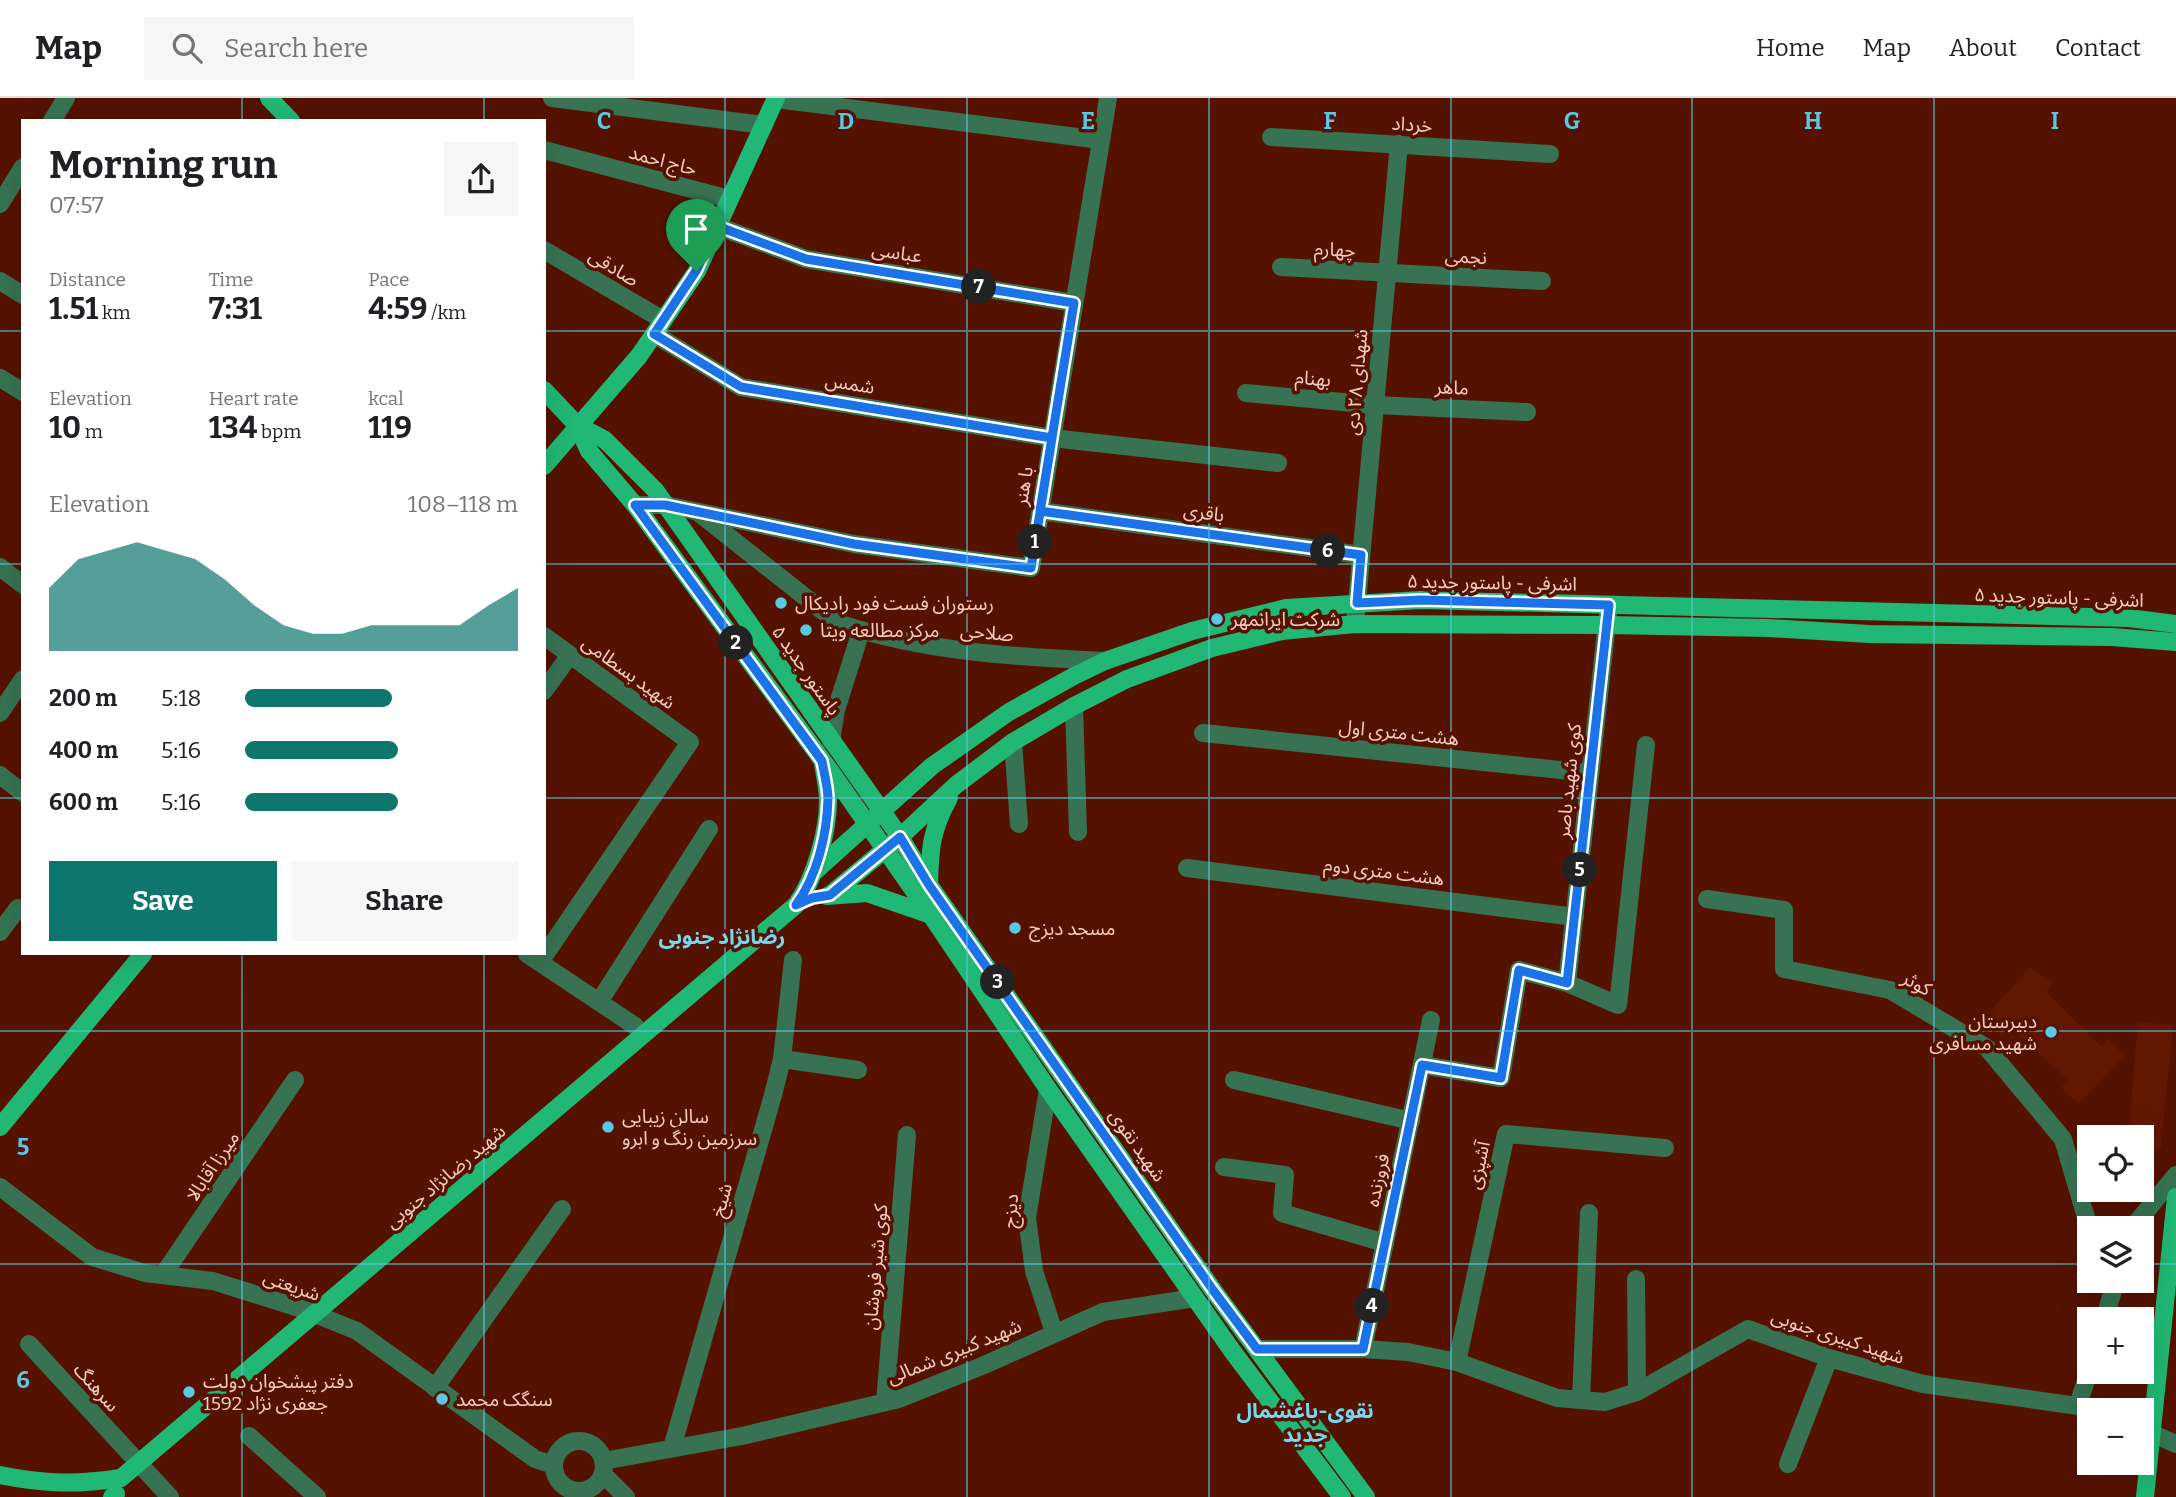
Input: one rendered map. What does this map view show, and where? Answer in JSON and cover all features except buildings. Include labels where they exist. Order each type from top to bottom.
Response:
[{"type":"main road","points":[[269,98],[290,119]]},
{"type":"main road","points":[[546,464],[639,356],[696,271],[776,99]]},
{"type":"main road","points":[[546,392],[577,425]]},
{"type":"main road","name":"پاستور جدید ۵","points":[[577,425],[605,440],[655,490],[882,812]]},
{"type":"main road","name":"پاستور جدید ۵","points":[[577,425],[589,451],[635,505],[868,826]]},
{"type":"main road","name":"اشرفی - پاستور جدید ۵","points":[[868,826],[932,766],[1009,712],[1074,676],[1192,631],[1286,608],[1421,600],[2129,618],[2176,624]]},
{"type":"main road","name":"اشرفی - پاستور جدید ۵","points":[[885,849],[956,785],[1013,742],[1074,706],[1127,679],[1212,648],[1282,631],[1356,624],[1607,625],[1768,628],[1869,634],[2112,637],[2176,642]]},
{"type":"main road","points":[[796,905],[807,890],[814,872],[828,798],[822,761]]},
{"type":"main road","points":[[929,885],[930,845],[938,816],[956,785]]},
{"type":"main road","name":"شهید نقوی","points":[[882,812],[929,885],[1213,1290],[1366,1497]]},
{"type":"main road","points":[[814,872],[868,826],[1195,1298],[1342,1497]]},
{"type":"main road","points":[[830,895],[885,849]]},
{"type":"main road","points":[[796,905],[812,898],[867,892],[931,915]]},
{"type":"main road","name":"شهید رضانژاد جنوبی","points":[[87,1497],[115,1489],[796,905]]},
{"type":"main road","points":[[0,1127],[142,955]]},
{"type":"main road","points":[[2151,1398],[2176,1197]]},
{"type":"main road","points":[[0,1475],[115,1489]]},
{"type":"main road","points":[[2145,1497],[2146,1475]]},
{"type":"street","points":[[53,119],[66,98]]},
{"type":"street","points":[[552,98],[764,125]]},
{"type":"street","name":"با هنر","points":[[635,505],[665,505],[854,544],[1031,568],[1108,98]]},
{"type":"street","points":[[776,99],[1101,140]]},
{"type":"street","name":"خرداد","points":[[1271,137],[1550,154]]},
{"type":"street","name":"شهدای ۲۸ دی","points":[[1356,624],[1399,144]]},
{"type":"street","name":"حاج احمد","points":[[546,151],[729,199]]},
{"type":"street","points":[[0,204],[21,170]]},
{"type":"street","name":"عباسی","points":[[717,226],[806,259],[1074,303]]},
{"type":"street","name":"صادقی","points":[[546,251],[658,327]]},
{"type":"street","name":"چهارم","points":[[1281,267],[1387,273]]},
{"type":"street","name":"نجمی","points":[[1387,273],[1542,281]]},
{"type":"street","points":[[0,281],[21,294]]},
{"type":"street","name":"شمس","points":[[658,327],[741,387],[1052,438],[1279,463]]},
{"type":"street","points":[[0,378],[21,391]]},
{"type":"street","name":"بهنام","points":[[1246,393],[1375,405]]},
{"type":"street","name":"ماهر","points":[[1375,405],[1527,412]]},
{"type":"street","name":"صلاحی","points":[[696,511],[838,623],[861,631],[946,649],[1105,662]]},
{"type":"street","name":"باقری","points":[[1040,511],[1361,555]]},
{"type":"street","points":[[0,567],[21,583]]},
{"type":"street","name":"کوی شهید باصر","points":[[1567,983],[1609,605]]},
{"type":"street","points":[[831,741],[836,710],[861,631]]},
{"type":"street","name":"شهید بسطامی","points":[[546,637],[690,743],[546,940]]},
{"type":"street","points":[[546,688],[570,655]]},
{"type":"street","points":[[0,713],[21,682]]},
{"type":"street","points":[[1074,706],[1078,832]]},
{"type":"street","name":"هشت متری اول","points":[[1203,733],[1590,773]]},
{"type":"street","points":[[1013,742],[1018,824]]},
{"type":"street","points":[[1422,1065],[1501,1078],[1519,970],[1567,983],[1618,1005],[1646,745]]},
{"type":"street","points":[[0,775],[21,791]]},
{"type":"street","points":[[599,1002],[709,829]]},
{"type":"street","name":"هشت متری دوم","points":[[1187,868],[1575,917]]},
{"type":"street","name":"کوثر","points":[[1707,899],[1784,910],[1784,970],[1890,990],[1987,1048],[2063,1139],[2086,1216]]},
{"type":"street","points":[[0,932],[18,908]]},
{"type":"street","points":[[533,958],[635,1026]]},
{"type":"street","name":"شیخ","points":[[672,1448],[782,1059],[793,960]]},
{"type":"street","name":"فروزنده","points":[[1363,1349],[1432,1020]]},
{"type":"street","points":[[782,1059],[858,1070]]},
{"type":"street","name":"میرزا آقابالا","points":[[163,1275],[295,1080]]},
{"type":"street","points":[[1234,1080],[1410,1121]]},
{"type":"street","name":"دیزج","points":[[1048,1089],[1027,1218],[1034,1271],[1054,1332]]},
{"type":"street","name":"آشپزی","points":[[1457,1362],[1506,1134],[1665,1147]]},
{"type":"street","name":"کوی شیر فروشان","points":[[885,1402],[906,1135]]},
{"type":"street","points":[[1224,1167],[1285,1175],[1282,1213],[1385,1243]]},
{"type":"street","points":[[2142,1216],[2176,1175]]},
{"type":"street","name":"شریعتی","points":[[0,1187],[92,1257],[145,1273],[213,1281],[305,1310],[357,1331],[535,1459],[554,1465]]},
{"type":"street","points":[[435,1388],[562,1209]]},
{"type":"street","points":[[1581,1400],[1589,1213]]},
{"type":"street","points":[[1636,1279],[1637,1392]]},
{"type":"street","name":"شهید کبیری شمالی","points":[[603,1467],[672,1448],[742,1436],[899,1399],[982,1366],[1103,1311],[1195,1298]]},
{"type":"street","name":"شهید کبیری جنوبی","points":[[1257,1349],[1363,1349],[1408,1352],[1457,1362],[1557,1398],[1605,1402],[1637,1392],[1748,1329],[1829,1358],[1923,1384],[2077,1407]]},
{"type":"street","name":"سرهنگ","points":[[29,1344],[170,1497]]},
{"type":"street","points":[[1788,1464],[1829,1358]]},
{"type":"street","points":[[2154,1434],[2176,1444]]},
{"type":"street","points":[[249,1436],[317,1497]]},
{"type":"street","points":[[603,1467],[594,1486],[577,1494],[558,1481],[554,1465],[560,1450],[566,1445],[585,1442],[597,1449],[603,1467],[626,1497]]},
{"type":"shaded area","name":"دبیرستان شهید مسافری","points":[[2030,967],[2052,984],[2046,992],[2101,1046],[2108,1038],[2125,1056],[2078,1104],[2061,1088],[2068,1080],[2011,1028],[2003,1036],[1984,1018]]},
{"type":"shaded area","points":[[2138,1022],[2173,1025],[2161,1149],[2154,1148],[2154,1125],[2129,1125]]},
{"type":"place","name":"رستوران فست فود رادیکال","points":[[781,603]]},
{"type":"place","name":"شرکت ایرانمهر","points":[[1217,619]]},
{"type":"place","name":"مرکز مطالعه ویتا","points":[[806,630]]},
{"type":"place","name":"مسجد دیزج","points":[[1015,928]]},
{"type":"place","name":"دبیرستان شهید مسافری","points":[[2051,1032]]},
{"type":"place","name":"سالن زیبایی سرزمین رنگ و ابرو","points":[[608,1127]]},
{"type":"place","name":"دفتر پیشخوان دولت 1592 جعفری نژاد","points":[[189,1392]]},
{"type":"place","name":"سنگک محمد","points":[[442,1399]]},
{"type":"district","name":"رضانژاد جنوبی","points":[[722,937]]},
{"type":"district","name":"نقوی-باغشمال جدید","points":[[1305,1423]]},
{"type":"route","points":[[696,271],[654,334],[741,387],[1052,438],[1040,511],[1031,568],[854,544],[665,505],[635,505],[822,761],[828,798],[822,837],[814,872],[807,890],[796,905],[812,898],[830,895],[900,837],[929,885],[1257,1349],[1363,1349],[1422,1065],[1501,1078],[1519,970],[1567,983],[1609,605],[1421,600],[1357,603],[1361,555],[1040,511],[1052,438],[1074,303],[806,259],[717,226],[696,271]]}]
